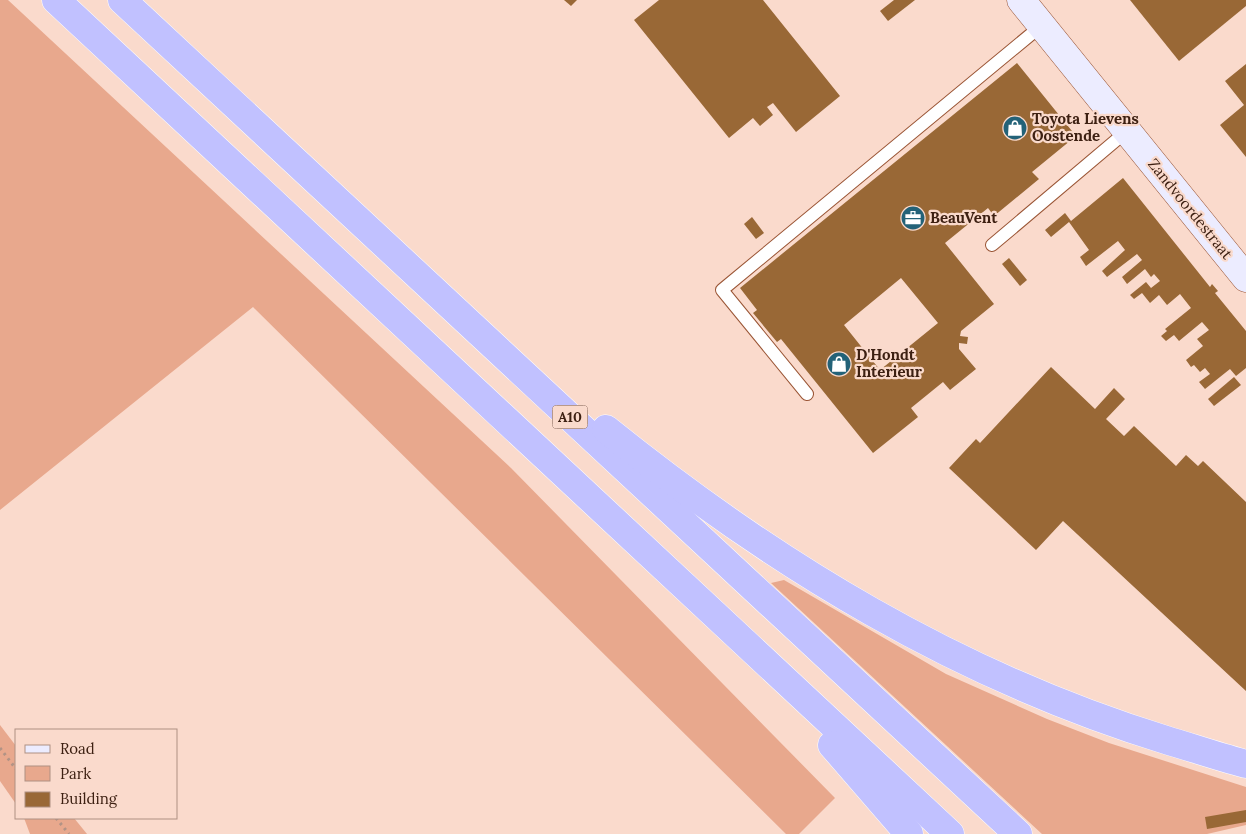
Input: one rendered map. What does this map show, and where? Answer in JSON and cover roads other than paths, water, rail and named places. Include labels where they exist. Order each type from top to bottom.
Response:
[{"type":"highway","points":[[56,0],[950,834]]},
{"type":"highway","name":"A10","points":[[122,0],[1018,834]]},
{"type":"highway","name":"A10","points":[[422,280],[681,487],[767,549],[892,624],[1013,684],[1102,720],[1246,764]]},
{"type":"highway","points":[[703,604],[909,834]]},
{"type":"main road","name":"Zandvoordestraat","points":[[1021,0],[1246,278]]},
{"type":"lane","points":[[807,394],[722,290],[1041,26]]},
{"type":"lane","points":[[992,245],[1127,131]]},
{"type":"place","name":"Toyota Lievens Oostende","points":[[1015,128]]},
{"type":"place","name":"BeauVent","points":[[913,218]]},
{"type":"place","name":"D'Hondt Interieur","points":[[839,364]]}]
